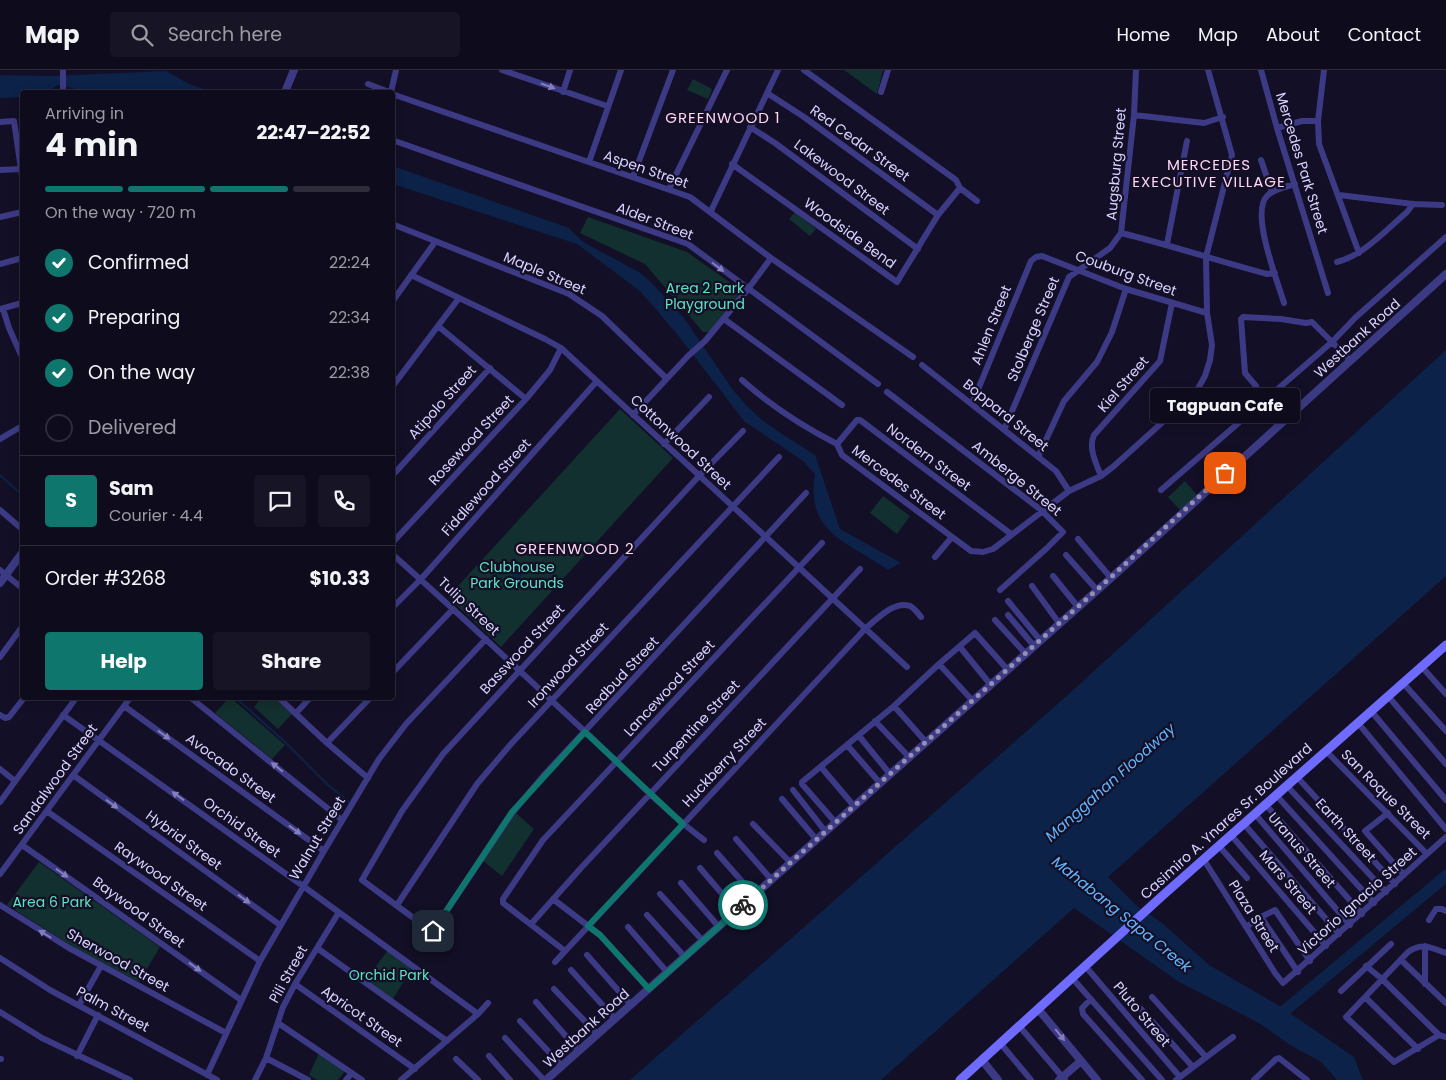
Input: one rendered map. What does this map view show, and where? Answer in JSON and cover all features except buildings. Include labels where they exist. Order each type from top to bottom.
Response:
[{"type":"main road","name":"Casimiro A. Ynares Sr. Boulevard","points":[[963,1079],[1218,846],[1422,666],[1445,649]]},
{"type":"street","points":[[63,70],[63,90]]},
{"type":"street","points":[[287,90],[294,70]]},
{"type":"street","points":[[392,90],[396,70]]},
{"type":"street","points":[[502,70],[607,106]]},
{"type":"street","points":[[563,92],[570,70]]},
{"type":"street","points":[[589,162],[621,70]]},
{"type":"street","points":[[633,177],[673,70]]},
{"type":"street","points":[[669,189],[727,70]]},
{"type":"street","points":[[711,211],[778,70]]},
{"type":"street","points":[[804,70],[959,182],[960,188],[977,201]]},
{"type":"street","points":[[881,92],[888,70]]},
{"type":"street","name":"Augsburg Street","points":[[1079,270],[1110,248],[1121,233],[1134,115],[1136,70]]},
{"type":"street","name":"Mercedes Street","points":[[837,444],[842,455],[952,537],[971,551],[983,552],[993,549],[1069,490],[1101,476],[1196,392],[1205,376],[1212,345],[1208,313],[1206,257],[1232,154],[1223,117],[1208,70]]},
{"type":"street","name":"Mercedes Park Street","points":[[1261,70],[1328,293]]},
{"type":"street","points":[[1324,70],[1318,121],[1319,144],[1330,177],[1339,195],[1358,253]]},
{"type":"street","name":"Aspen Street","points":[[368,84],[383,90]]},
{"type":"street","name":"Red Cedar Street","points":[[767,93],[804,117],[938,215]]},
{"type":"street","name":"Aspen Street","points":[[395,94],[690,197],[771,258],[913,357]]},
{"type":"street","points":[[1134,115],[1204,123],[1223,117]]},
{"type":"street","points":[[0,122],[14,121],[20,169],[0,170]]},
{"type":"street","points":[[1277,128],[1302,121],[1318,121]]},
{"type":"street","name":"Lakewood Street","points":[[750,127],[775,143],[918,249]]},
{"type":"street","name":"Alder Street","points":[[395,141],[688,244],[878,384]]},
{"type":"street","points":[[1167,244],[1187,141]]},
{"type":"street","points":[[1261,160],[1272,192]]},
{"type":"street","name":"Woodside Bend","points":[[732,164],[897,282],[938,215],[960,188]]},
{"type":"street","points":[[1284,304],[1262,228],[1260,209],[1266,196],[1295,184]]},
{"type":"street","points":[[1339,195],[1413,204],[1442,205]]},
{"type":"street","points":[[1337,262],[1347,260],[1358,253],[1407,212],[1413,204]]},
{"type":"street","points":[[0,217],[20,212]]},
{"type":"street","name":"Maple Street","points":[[395,225],[569,294],[602,316],[666,378]]},
{"type":"street","points":[[1121,233],[1167,244],[1267,274],[1275,273]]},
{"type":"street","points":[[1161,490],[1332,342],[1355,318],[1446,237]]},
{"type":"street","points":[[395,298],[435,242]]},
{"type":"street","name":"Couburg Street","points":[[1036,257],[1042,256],[1126,289],[1208,313]]},
{"type":"street","name":"Ahlen Street","points":[[972,404],[1031,261],[1036,257]]},
{"type":"street","points":[[633,415],[666,378],[706,341],[771,258]]},
{"type":"street","points":[[0,264],[20,259]]},
{"type":"street","name":"Stolberge Street","points":[[1004,430],[1069,277],[1079,270]]},
{"type":"street","name":"Westbank Road","points":[[545,1080],[631,1005],[646,986],[703,941],[1078,607],[1446,274]]},
{"type":"street","name":"Cottonwood Street","points":[[411,275],[561,348],[907,667]]},
{"type":"street","points":[[1038,457],[1064,401],[1097,362],[1112,332],[1126,289]]},
{"type":"street","points":[[395,383],[459,298]]},
{"type":"street","name":"Kiel Street","points":[[1101,476],[1091,448],[1091,441],[1094,435],[1160,361],[1172,303]]},
{"type":"street","points":[[20,304],[1,309],[20,353]]},
{"type":"street","points":[[1256,386],[1245,373],[1241,319],[1245,317],[1312,322],[1350,360]]},
{"type":"street","points":[[724,319],[842,405]]},
{"type":"street","points":[[438,326],[526,399]]},
{"type":"street","name":"Rosewood Street","points":[[395,540],[526,399],[550,370],[561,348]]},
{"type":"street","name":"Boppard Street","points":[[922,365],[1058,473],[1069,490]]},
{"type":"street","name":"Atipolo Street","points":[[395,473],[490,368]]},
{"type":"street","points":[[742,380],[764,400],[837,444]]},
{"type":"street","name":"Fiddlewood Street","points":[[395,605],[421,579],[597,381]]},
{"type":"street","name":"Amberge Street","points":[[887,392],[1042,510],[1063,532],[1000,590]]},
{"type":"street","points":[[664,444],[709,398]]},
{"type":"street","name":"Nordern Street","points":[[837,444],[857,420],[860,420],[1011,534]]},
{"type":"street","points":[[0,439],[20,427]]},
{"type":"street","name":"Basswood Street","points":[[397,906],[362,880],[402,811],[443,754],[699,476],[743,431]]},
{"type":"street","name":"Ironwood Street","points":[[397,906],[477,784],[511,744],[778,457]]},
{"type":"street","name":"Redbud Street","points":[[433,931],[512,812],[806,493]]},
{"type":"street","points":[[0,510],[20,527]]},
{"type":"street","points":[[936,557],[952,537]]},
{"type":"street","points":[[1078,540],[1110,578]]},
{"type":"street","name":"Lancewood Street","points":[[531,924],[502,901],[543,840],[822,543]]},
{"type":"street","points":[[0,582],[3,572],[20,555]]},
{"type":"street","points":[[1066,555],[1097,590]]},
{"type":"street","name":"Tulip Street","points":[[395,557],[486,639],[650,794],[704,840]]},
{"type":"street","name":"Turpentine Street","points":[[531,924],[860,569]]},
{"type":"street","points":[[3,572],[20,586]]},
{"type":"street","points":[[1053,576],[1078,607]]},
{"type":"street","points":[[1032,586],[1059,623]]},
{"type":"street","points":[[1008,601],[1037,643]]},
{"type":"street","name":"Huckberry Street","points":[[555,962],[865,629],[883,614],[904,604],[912,606],[921,617]]},
{"type":"street","points":[[395,670],[453,609]]},
{"type":"street","points":[[1008,615],[1037,643]]},
{"type":"street","points":[[995,620],[1025,653]]},
{"type":"street","points":[[0,657],[20,630]]},
{"type":"street","points":[[835,822],[802,782],[894,706],[975,633],[978,634],[1007,669]]},
{"type":"street","name":"Walnut Street","points":[[207,1074],[240,1000],[260,961],[342,820],[389,745],[406,724],[486,639]]},
{"type":"street","points":[[960,647],[990,684]]},
{"type":"street","points":[[939,664],[972,700]]},
{"type":"street","points":[[1422,666],[1446,694]]},
{"type":"street","points":[[1403,683],[1446,731]]},
{"type":"street","points":[[1388,696],[1446,764]]},
{"type":"street","points":[[0,715],[5,718],[9,717],[22,700]]},
{"type":"street","points":[[0,802],[74,700]]},
{"type":"street","name":"Sandalwood Street","points":[[0,874],[48,812],[128,700]]},
{"type":"street","points":[[194,700],[342,820]]},
{"type":"street","points":[[281,700],[368,778]]},
{"type":"street","points":[[296,713],[308,700]]},
{"type":"street","points":[[327,743],[368,700]]},
{"type":"street","name":"Avocado Street","points":[[124,706],[324,851]]},
{"type":"street","points":[[894,706],[926,742]]},
{"type":"street","points":[[1371,711],[1446,800]]},
{"type":"street","name":"Orchid Street","points":[[63,715],[99,739],[478,1014]]},
{"type":"street","points":[[875,721],[909,757]]},
{"type":"street","points":[[1358,723],[1446,829]]},
{"type":"street","points":[[859,736],[890,774]]},
{"type":"street","points":[[847,746],[880,783]]},
{"type":"street","name":"San Roque Street","points":[[1326,751],[1427,854]]},
{"type":"street","points":[[821,767],[854,806]]},
{"type":"street","points":[[0,769],[15,781]]},
{"type":"street","name":"Hybrid Street","points":[[73,775],[280,925]]},
{"type":"street","points":[[1297,777],[1395,884]]},
{"type":"street","name":"Earth Street","points":[[1287,786],[1386,892]]},
{"type":"street","points":[[793,790],[825,831]]},
{"type":"street","points":[[1276,795],[1374,903]]},
{"type":"street","points":[[782,799],[816,839]]},
{"type":"street","points":[[1266,805],[1362,914]]},
{"type":"street","name":"Raywood Street","points":[[48,812],[260,961]]},
{"type":"street","points":[[1388,813],[1365,831],[1404,875]]},
{"type":"street","name":"Uranus Street","points":[[1255,814],[1350,924]]},
{"type":"street","points":[[753,824],[790,862]]},
{"type":"street","points":[[1244,824],[1339,934]]},
{"type":"street","name":"Mars Street","points":[[1232,835],[1326,946]]},
{"type":"street","name":"Victorio Ignacio Street","points":[[1286,983],[1446,837]]},
{"type":"street","points":[[736,839],[771,879]]},
{"type":"street","name":"Baywood Street","points":[[22,845],[240,1000]]},
{"type":"street","points":[[1218,846],[1247,878]]},
{"type":"street","points":[[717,853],[754,895]]},
{"type":"street","name":"Plaza Street","points":[[1204,860],[1282,983],[1286,983]]},
{"type":"street","points":[[700,868],[736,910]]},
{"type":"street","points":[[681,883],[718,926]]},
{"type":"street","points":[[660,894],[703,941]]},
{"type":"street","points":[[553,899],[600,935],[646,986]]},
{"type":"street","name":"Sherwood Street","points":[[0,905],[69,948],[226,1033]]},
{"type":"street","points":[[397,906],[446,942]]},
{"type":"street","points":[[1430,920],[1436,909],[1446,911]]},
{"type":"street","points":[[1246,927],[1275,910],[1310,962]]},
{"type":"street","name":"Pili Street","points":[[256,1080],[266,1058],[283,1007],[339,912]]},
{"type":"street","points":[[647,915],[684,956]]},
{"type":"street","points":[[1261,918],[1298,972]]},
{"type":"street","points":[[531,924],[565,951]]},
{"type":"street","points":[[628,928],[666,972]]},
{"type":"street","points":[[1341,991],[1391,944]]},
{"type":"street","points":[[1366,966],[1382,979],[1442,1036],[1394,1062],[1346,1017],[1382,979],[1416,947],[1425,946],[1446,953]]},
{"type":"street","points":[[1425,946],[1425,984]]},
{"type":"street","points":[[317,948],[447,1040]]},
{"type":"street","points":[[587,955],[631,1005]]},
{"type":"street","name":"Palm Street","points":[[0,958],[50,990],[217,1080]]},
{"type":"street","points":[[1401,960],[1446,1003]]},
{"type":"street","points":[[79,1005],[101,966]]},
{"type":"street","name":"Pluto Street","points":[[1086,967],[1178,1078]]},
{"type":"street","points":[[571,970],[615,1019]]},
{"type":"street","points":[[1073,979],[1162,1080]]},
{"type":"street","name":"Apricot Street","points":[[295,984],[415,1069]]},
{"type":"street","points":[[554,989],[597,1034]]},
{"type":"street","points":[[1152,997],[1206,1057]]},
{"type":"street","points":[[1365,997],[1418,1049]]},
{"type":"street","points":[[1091,999],[1082,1008],[1083,1014],[1142,1080]]},
{"type":"street","points":[[536,1002],[579,1051]]},
{"type":"street","points":[[401,1080],[478,1014],[488,1003]]},
{"type":"street","points":[[1141,1009],[1193,1066]]},
{"type":"street","points":[[1039,1010],[1097,1080]]},
{"type":"street","points":[[0,1012],[42,1038],[130,1080]]},
{"type":"street","points":[[77,1056],[98,1015]]},
{"type":"street","points":[[520,1021],[562,1066]]},
{"type":"street","points":[[278,1023],[362,1080]]},
{"type":"street","points":[[1020,1027],[1062,1079],[1081,1061]]},
{"type":"street","points":[[1178,1078],[1233,1037]]},
{"type":"street","points":[[504,1038],[545,1080]]},
{"type":"street","points":[[1001,1044],[1031,1080]]},
{"type":"street","points":[[489,1056],[510,1080]]},
{"type":"street","points":[[266,1058],[308,1080]]},
{"type":"street","points":[[456,1059],[478,1080]]},
{"type":"street","points":[[1258,1079],[1276,1059],[1282,1059],[1307,1080]]},
{"type":"street","points":[[982,1060],[998,1080]]},
{"type":"street","points":[[346,1080],[352,1073]]},
{"type":"green space","points":[[844,70],[883,70],[877,94]]},
{"type":"green space","points":[[693,79],[712,89],[708,99],[687,90]]},
{"type":"green space","points":[[795,212],[816,229],[810,236],[789,219]]},
{"type":"green space","name":"Area 2 Park Playground","points":[[588,217],[687,252],[742,291],[709,332],[703,332],[645,264],[580,233]]},
{"type":"green space","name":"Clubhouse Park Grounds","points":[[620,409],[673,458],[501,647],[448,597]]},
{"type":"green space","points":[[1185,481],[1197,495],[1180,510],[1168,497]]},
{"type":"green space","points":[[883,496],[910,516],[897,534],[870,513]]},
{"type":"green space","points":[[227,700],[233,700],[285,745],[272,759],[215,713]]},
{"type":"green space","points":[[259,700],[276,700],[292,714],[278,729],[254,707]]},
{"type":"green space","points":[[516,813],[534,829],[502,876],[483,861]]},
{"type":"green space","name":"Area 6 Park","points":[[39,862],[160,947],[139,982],[75,948],[7,905]]},
{"type":"green space","name":"Orchid Park","points":[[388,950],[411,969],[393,999],[366,980]]},
{"type":"green space","points":[[319,1053],[346,1070],[338,1080],[317,1080],[309,1075]]},
{"type":"water","points":[[166,71],[189,84],[206,90],[79,90],[58,85],[50,90],[20,90],[20,97],[0,98],[0,75],[52,76]]},
{"type":"water","points":[[395,167],[569,228],[583,242],[639,272],[651,282],[684,318],[733,390],[747,406],[762,420],[815,455],[840,529],[901,563],[888,570],[833,534],[823,523],[817,510],[814,494],[815,474],[803,461],[744,421],[677,334],[640,291],[577,244],[395,185]]},
{"type":"water","points":[[1446,350],[1446,576],[1108,877],[1138,907],[1161,922],[1209,965],[1278,1005],[1354,1057],[1363,1080],[1337,1080],[1321,1062],[1290,1045],[1259,1023],[1179,982],[1074,908],[881,1080],[630,1080],[1061,701]]},
{"type":"water","points":[[522,563],[528,569],[517,580],[511,574]]},
{"type":"waterway","points":[[0,475],[20,493]]},
{"type":"waterway","points":[[238,700],[285,742],[328,785],[349,802]]},
{"type":"waterway","points":[[1277,1017],[1446,876]]},
{"type":"way so far","points":[[743,905],[1225,473]]},
{"type":"place","name":"Tagpuan Cafe","points":[[1225,473]]},
{"type":"district","name":"GREENWOOD 1","points":[[723,117]]},
{"type":"district","name":"MERCEDES EXECUTIVE VILLAGE","points":[[1209,172]]},
{"type":"district","name":"GREENWOOD 2","points":[[575,548]]},
{"type":"route","points":[[433,931],[512,812],[585,732],[683,824],[588,926],[600,935],[649,989],[743,905]]},
{"type":"water label","name":"Manggahan Floodway","points":[[1110,782]]},
{"type":"water label","name":"Mahabang Sapa Creek","points":[[1122,914]]}]
